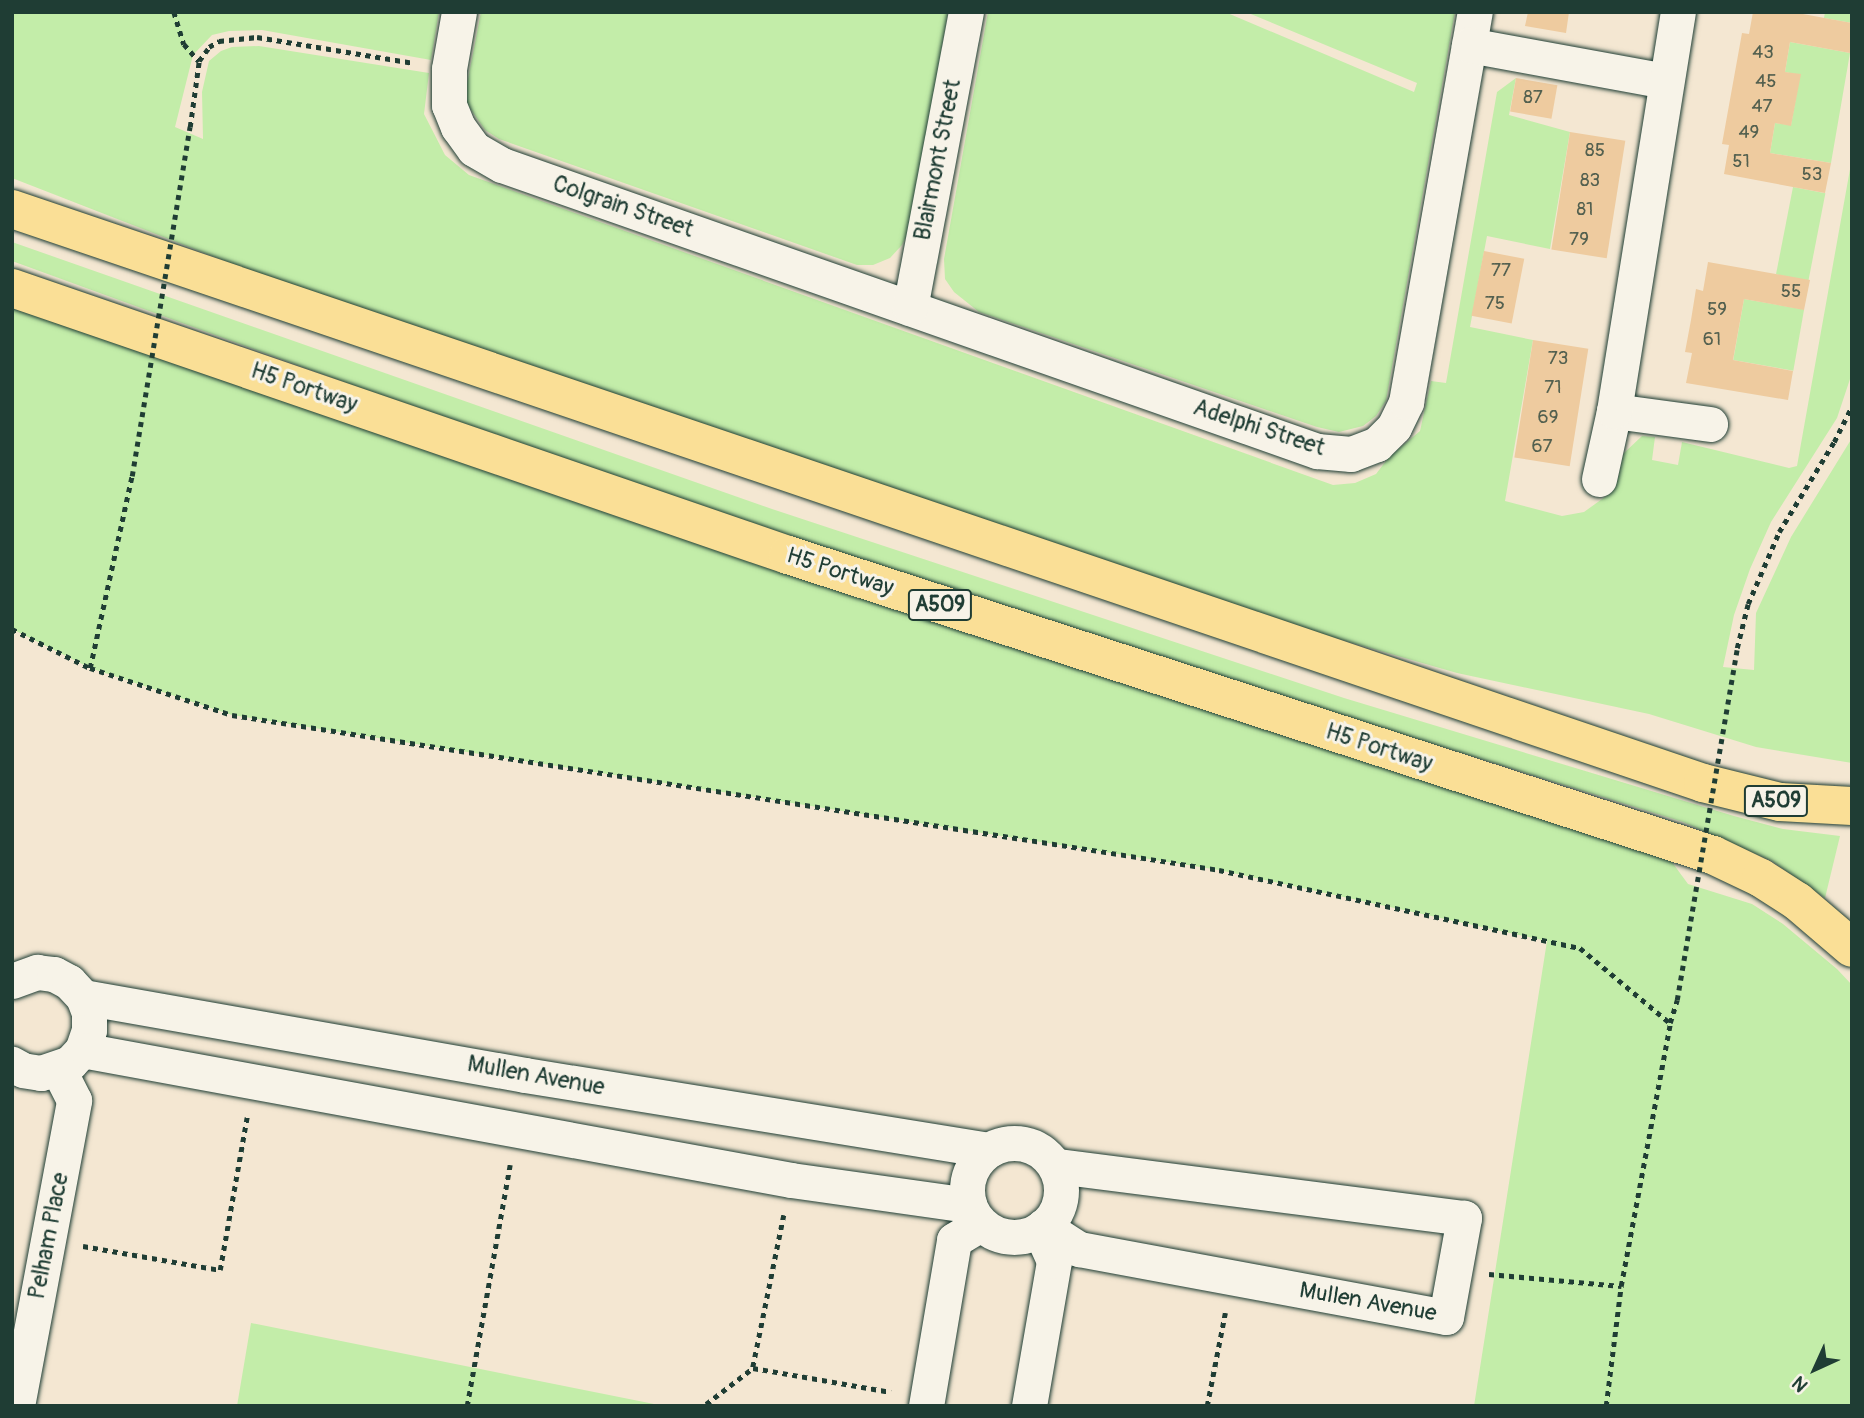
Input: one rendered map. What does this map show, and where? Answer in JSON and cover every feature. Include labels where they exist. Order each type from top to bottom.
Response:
[{"type":"main road","name":"A509","points":[[12,209],[1703,783],[1780,802],[1852,806]]},
{"type":"main road","name":"H5 Portway","points":[[12,288],[788,555],[1713,855],[1761,878],[1797,901],[1852,948]]},
{"type":"street","name":"Colgrain Street","points":[[459,12],[449,69],[449,105],[458,127],[474,149],[502,165],[910,308]]},
{"type":"street","name":"Blairmont Street","points":[[910,308],[965,12]]},
{"type":"street","points":[[1599,479],[1614,411],[1678,12]]},
{"type":"street","name":"Adelphi Street","points":[[910,308],[1317,451],[1351,454],[1377,444],[1394,427],[1406,402],[1472,29],[1665,82]]},
{"type":"street","points":[[1614,411],[1710,424]]},
{"type":"street","points":[[15,977],[37,972],[54,974],[69,982],[83,997],[89,1013],[89,1031],[70,1060]]},
{"type":"street","name":"Mullen Avenue","points":[[83,997],[525,1075],[989,1150]]},
{"type":"street","points":[[12,1064],[23,1070],[41,1073],[70,1060],[254,1081],[975,1215],[1003,1237],[1019,1238],[1041,1227],[1057,1212],[1062,1196],[1056,1166],[1040,1150],[1025,1144],[1004,1144],[989,1150],[972,1168],[967,1188],[975,1215]]},
{"type":"street","name":"Pelham Place","points":[[17,1406],[74,1100],[70,1060]]},
{"type":"street","name":"Mullen Avenue","points":[[1041,1227],[1079,1250],[1446,1317],[1464,1218],[1056,1166]]},
{"type":"street","points":[[926,1402],[954,1240],[975,1215]]},
{"type":"street","points":[[1029,1406],[1054,1261],[1041,1227]]},
{"type":"path","points":[[174,12],[184,44],[199,61]]},
{"type":"path","points":[[90,668],[132,476],[199,61],[209,47],[219,41],[257,37],[449,69]]},
{"type":"path","points":[[1606,1406],[1621,1286],[1670,1023],[1677,1000],[1737,648],[1748,604],[1779,532],[1834,442],[1852,406]]},
{"type":"path","points":[[12,629],[90,668],[232,715],[1219,870],[1580,948],[1670,1023]]},
{"type":"path","points":[[48,1239],[220,1270],[254,1081]]},
{"type":"path","points":[[467,1406],[517,1129]]},
{"type":"path","points":[[706,1404],[754,1368],[791,1180]]},
{"type":"path","points":[[1455,1270],[1621,1286]]},
{"type":"path","points":[[1207,1406],[1232,1278]]},
{"type":"path","points":[[754,1368],[926,1402]]},
{"type":"green space","points":[[12,12],[439,12],[431,60],[262,30],[229,31],[212,35],[193,55],[175,127],[203,139],[202,92],[209,61],[221,51],[232,47],[259,46],[429,73],[424,114],[445,155],[469,175],[1333,485],[1355,483],[1376,474],[1389,457],[1420,431],[1431,381],[1446,383],[1497,92],[1516,78],[1509,115],[1570,132],[1550,249],[1487,236],[1470,327],[1533,340],[1505,501],[1562,516],[1584,512],[1609,494],[1618,478],[1623,454],[1642,436],[1655,437],[1652,460],[1678,465],[1682,442],[1789,468],[1797,466],[1852,158],[1852,373],[1837,418],[1771,522],[1750,569],[1734,615],[1723,667],[1754,670],[1756,613],[1791,537],[1852,438],[1852,763],[1756,747],[1649,714],[1457,673],[1269,619],[320,298],[12,178]]},
{"type":"green space","points":[[481,12],[948,12],[910,229],[902,245],[890,258],[873,265],[857,265],[499,139],[485,130],[467,104],[467,84]]},
{"type":"green space","points":[[988,12],[1225,12],[1414,92],[1417,83],[1246,12],[1455,12],[1386,401],[1376,416],[1363,426],[1339,432],[1317,427],[979,312],[954,292],[945,279],[944,259]]},
{"type":"green space","points":[[1825,12],[1852,12],[1852,23],[1824,18]]},
{"type":"green space","points":[[1790,42],[1850,53],[1831,163],[1770,153],[1775,123],[1791,125],[1800,75],[1785,72]]},
{"type":"green space","points":[[1793,187],[1825,193],[1808,281],[1776,274]]},
{"type":"green space","points":[[12,242],[772,509],[1344,698],[1734,816],[1783,829],[1840,836],[1825,898],[1772,861],[1683,822],[1029,618],[410,406],[12,261]]},
{"type":"green space","points":[[12,289],[1655,839],[1688,884],[1752,904],[1783,924],[1852,985],[1852,1406],[1474,1406],[1547,941],[1219,870],[232,715],[90,668],[12,629]]},
{"type":"green space","points":[[1744,299],[1804,310],[1793,371],[1733,360]]},
{"type":"green space","points":[[251,1323],[664,1406],[237,1406]]},
{"type":"building","points":[[1528,12],[1569,12],[1566,33],[1525,26]]},
{"type":"building","points":[[1753,12],[1792,12],[1852,23],[1850,53],[1790,42],[1785,72],[1801,74],[1791,126],[1775,123],[1770,153],[1831,163],[1825,193],[1724,174],[1729,145],[1722,144],[1742,33],[1749,34]]},
{"type":"building","points":[[1516,78],[1557,85],[1551,119],[1510,111]]},
{"type":"building","points":[[1570,132],[1625,141],[1607,258],[1551,250]]},
{"type":"building","points":[[1484,251],[1524,259],[1512,324],[1471,316]]},
{"type":"building","points":[[1708,262],[1810,280],[1804,310],[1744,299],[1733,360],[1793,371],[1788,400],[1686,383],[1692,353],[1685,352],[1696,289],[1703,291]]},
{"type":"building","points":[[1533,340],[1588,349],[1570,466],[1514,458]]}]
